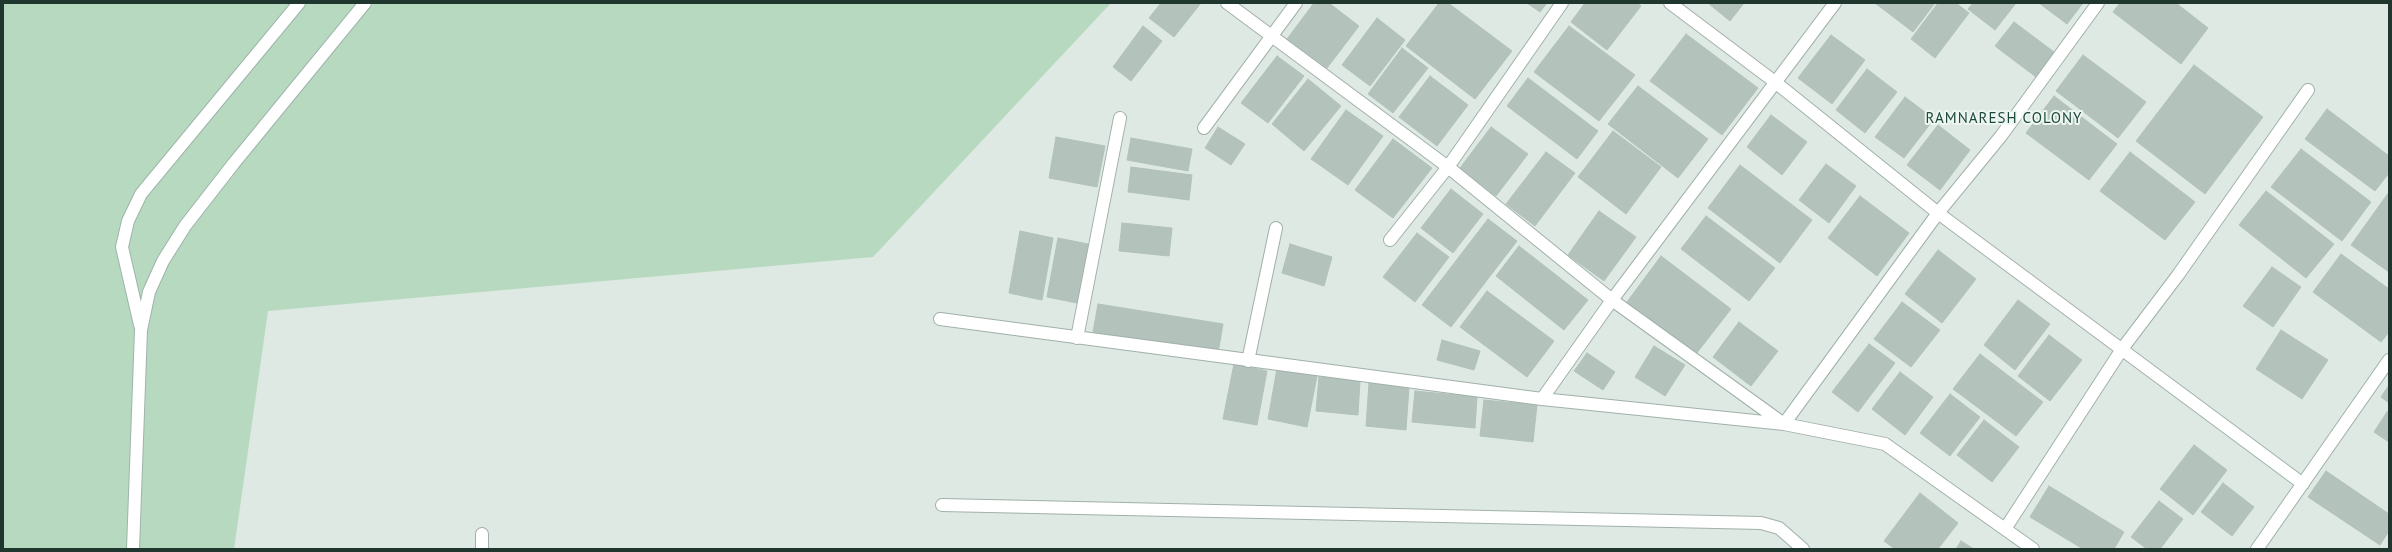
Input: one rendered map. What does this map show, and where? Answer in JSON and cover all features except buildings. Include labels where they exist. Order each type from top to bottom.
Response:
[{"type":"street","points":[[141,330],[122,248],[128,221],[141,194],[299,3]]},
{"type":"street","points":[[132,549],[141,330],[149,292],[163,261],[185,226],[234,163],[365,3]]},
{"type":"street","points":[[1227,3],[1448,167],[1612,300],[1784,424]]},
{"type":"street","points":[[1204,128],[1270,36],[1296,3]]},
{"type":"street","points":[[1390,240],[1448,167],[1562,3]]},
{"type":"street","points":[[1670,3],[1775,82],[1938,213],[2303,484]]},
{"type":"street","points":[[1542,399],[1612,300],[1835,3]]},
{"type":"street","points":[[1784,424],[1938,213],[2000,136],[2098,3]]},
{"type":"street","points":[[2004,529],[2122,349],[2178,275],[2308,90]]},
{"type":"street","points":[[1077,338],[1120,118]]},
{"type":"street","points":[[1248,361],[1276,228]]},
{"type":"street","points":[[940,319],[1542,399],[1784,424],[1885,444],[2033,549]]},
{"type":"street","points":[[2258,549],[2389,360]]},
{"type":"street","points":[[942,505],[1761,523],[1779,528],[1803,549]]},
{"type":"street","points":[[482,534],[482,549]]},
{"type":"green space","points":[[3,3],[1111,3],[873,257],[268,311],[234,549],[3,549]]},
{"type":"district","name":"RAMNARESH COLONY","points":[[2004,119]]}]
